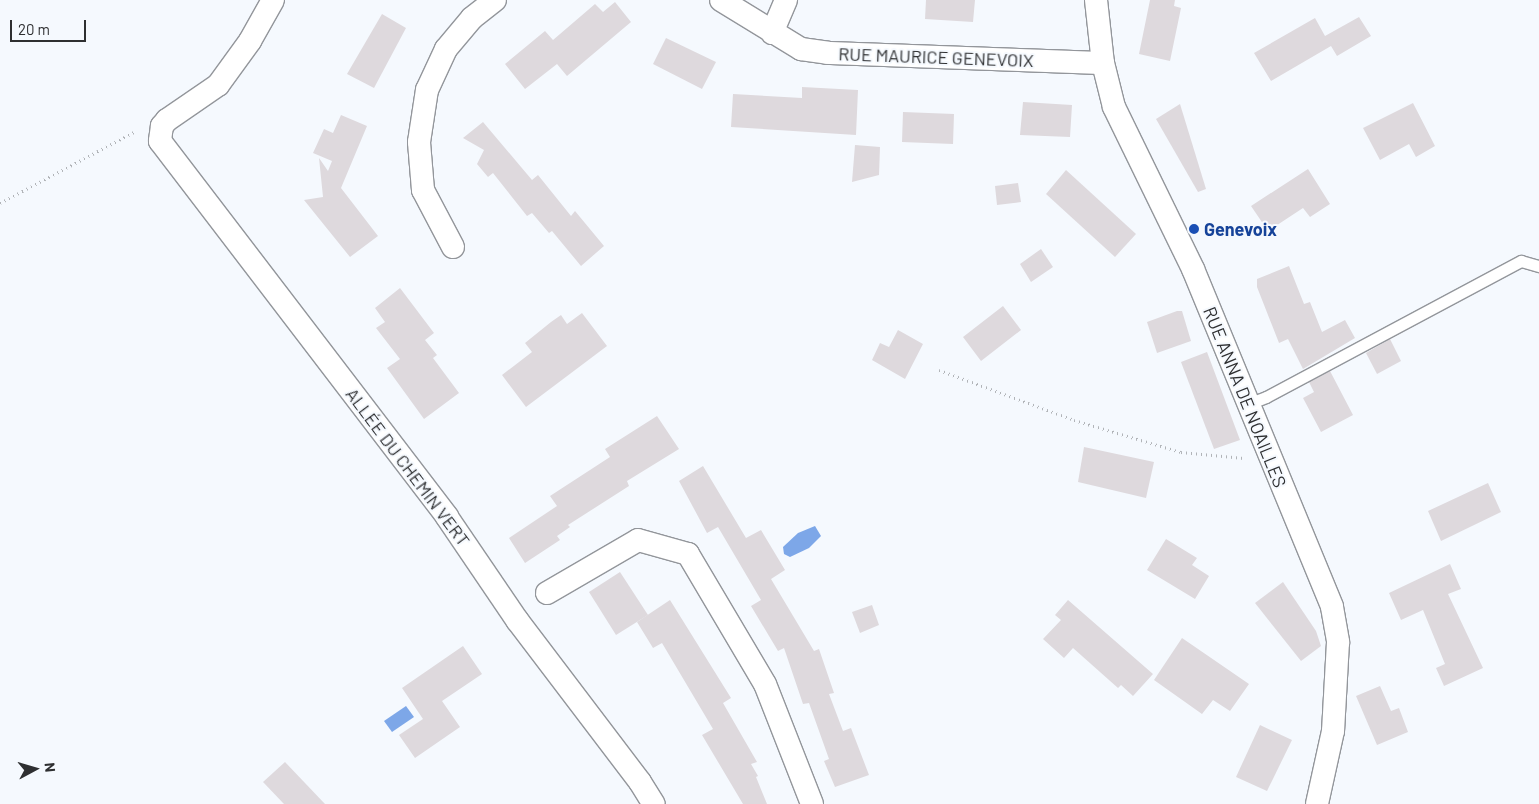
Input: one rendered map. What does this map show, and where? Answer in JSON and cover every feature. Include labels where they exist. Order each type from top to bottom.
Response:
[{"type":"street","points":[[160,132],[167,120],[184,106],[218,86],[250,40],[273,0]]},
{"type":"street","points":[[453,246],[423,190],[418,142],[426,90],[446,49],[472,18],[495,0]]},
{"type":"street","name":"RUE MAURICE GENEVOIX","points":[[722,0],[801,50],[828,53],[1103,63]]},
{"type":"street","points":[[772,33],[786,0]]},
{"type":"street","name":"RUE ANNA DE NOAILLES","points":[[1096,0],[1103,63],[1114,107],[1193,270],[1332,607],[1338,642],[1333,731],[1317,804]]},
{"type":"street","name":"ALLÉE DU CHEMIN VERT","points":[[160,132],[160,141],[165,150],[447,517],[517,620],[640,782],[654,804]]},
{"type":"street","points":[[547,593],[638,540],[688,554],[765,684],[812,804]]},
{"type":"lane","points":[[1248,404],[1266,397],[1521,261],[1539,266]]},
{"type":"path","points":[[0,203],[117,140],[148,127],[160,132]]},
{"type":"path","points":[[939,370],[1074,420],[1181,452],[1272,460]]},
{"type":"water","points":[[815,526],[821,536],[809,548],[790,557],[784,554],[783,547],[798,533]]},
{"type":"water","points":[[406,706],[414,717],[392,732],[384,721]]},
{"type":"building","points":[[926,0],[975,0],[973,22],[925,19]]},
{"type":"building","points":[[1150,0],[1175,0],[1174,6],[1181,8],[1170,61],[1139,54]]},
{"type":"building","points":[[615,2],[631,22],[567,76],[557,64],[525,89],[505,64],[545,31],[553,40],[595,4],[603,12]]},
{"type":"building","points":[[382,14],[406,28],[374,88],[347,74]]},
{"type":"building","points":[[1359,17],[1371,36],[1337,56],[1331,46],[1271,81],[1254,53],[1315,18],[1325,36]]},
{"type":"building","points":[[666,38],[716,62],[702,89],[653,64]]},
{"type":"building","points":[[802,87],[858,90],[856,135],[731,127],[733,94],[802,98]]},
{"type":"building","points":[[1023,102],[1072,105],[1070,137],[1020,135]]},
{"type":"building","points":[[1413,103],[1435,146],[1416,157],[1409,144],[1380,160],[1363,128]]},
{"type":"building","points":[[1180,104],[1206,189],[1198,192],[1156,119]]},
{"type":"building","points":[[903,112],[954,114],[953,144],[902,142]]},
{"type":"building","points":[[341,115],[367,126],[341,188],[378,236],[350,257],[304,200],[323,197],[319,158],[328,171],[332,161],[313,153],[324,129],[333,133]]},
{"type":"building","points":[[483,122],[532,180],[538,175],[571,216],[575,211],[604,246],[581,266],[552,231],[549,233],[532,213],[527,216],[493,173],[488,177],[477,164],[484,150],[463,138]]},
{"type":"building","points":[[855,145],[880,147],[879,175],[852,182]]},
{"type":"building","points":[[1308,169],[1330,204],[1310,217],[1303,208],[1268,231],[1251,206]]},
{"type":"building","points":[[1066,170],[1136,234],[1115,257],[1046,194]]},
{"type":"building","points":[[1018,183],[1021,202],[997,205],[995,186]]},
{"type":"building","points":[[1041,249],[1053,267],[1031,282],[1020,264]]},
{"type":"building","points":[[1289,266],[1304,304],[1310,302],[1322,332],[1345,320],[1355,338],[1303,369],[1288,339],[1279,343],[1257,287],[1257,279]]},
{"type":"building","points":[[400,288],[434,333],[425,340],[437,355],[433,358],[459,393],[424,419],[387,368],[400,359],[376,328],[385,322],[375,308]]},
{"type":"building","points":[[1003,306],[1021,330],[981,361],[963,337]]},
{"type":"building","points":[[1182,311],[1191,341],[1157,353],[1147,322]]},
{"type":"building","points":[[582,313],[607,346],[526,407],[502,375],[532,352],[525,343],[551,322],[561,315],[567,324]]},
{"type":"building","points":[[898,330],[923,344],[905,379],[872,360],[880,343],[889,347]]},
{"type":"building","points":[[1390,339],[1401,361],[1377,374],[1366,353]]},
{"type":"building","points":[[1207,352],[1240,440],[1214,449],[1181,362]]},
{"type":"building","points":[[1330,371],[1353,415],[1321,432],[1303,398],[1314,392],[1309,382]]},
{"type":"building","points":[[657,416],[679,449],[627,481],[629,486],[568,525],[570,527],[557,536],[560,540],[525,563],[509,538],[557,506],[550,496],[610,457],[605,449]]},
{"type":"building","points":[[1084,447],[1154,462],[1146,498],[1078,482]]},
{"type":"building","points":[[703,466],[746,538],[761,530],[785,570],[771,579],[814,651],[819,649],[834,693],[829,694],[843,731],[851,728],[869,775],[835,787],[824,761],[829,759],[809,703],[803,704],[784,648],[778,651],[751,606],[761,600],[718,527],[707,533],[679,481]]},
{"type":"building","points":[[1488,483],[1501,512],[1441,541],[1428,511]]},
{"type":"building","points":[[1166,539],[1197,558],[1192,565],[1209,576],[1195,599],[1147,570]]},
{"type":"building","points":[[1450,564],[1461,589],[1448,594],[1483,668],[1444,686],[1436,668],[1445,664],[1423,610],[1401,620],[1389,593]]},
{"type":"building","points":[[620,572],[648,615],[616,635],[589,592]]},
{"type":"building","points":[[1283,582],[1316,631],[1321,646],[1301,661],[1255,603]]},
{"type":"building","points":[[670,600],[731,698],[723,703],[757,762],[751,764],[758,776],[756,777],[767,804],[743,804],[702,735],[713,729],[662,643],[653,648],[637,622]]},
{"type":"building","points":[[1068,600],[1153,674],[1133,696],[1121,685],[1118,688],[1073,648],[1064,658],[1043,639],[1061,620],[1055,615]]},
{"type":"building","points":[[872,605],[879,625],[860,633],[852,612]]},
{"type":"building","points":[[1182,638],[1249,684],[1230,711],[1213,700],[1202,714],[1154,680]]},
{"type":"building","points":[[463,646],[482,674],[442,701],[460,727],[415,758],[399,735],[423,719],[402,688]]},
{"type":"building","points":[[1380,686],[1391,711],[1399,708],[1408,732],[1377,745],[1356,696]]},
{"type":"building","points":[[1260,725],[1292,740],[1267,791],[1236,777]]},
{"type":"building","points":[[285,762],[325,804],[284,804],[263,782]]},
{"type":"place","name":"Genevoix","points":[[1194,229]]}]
